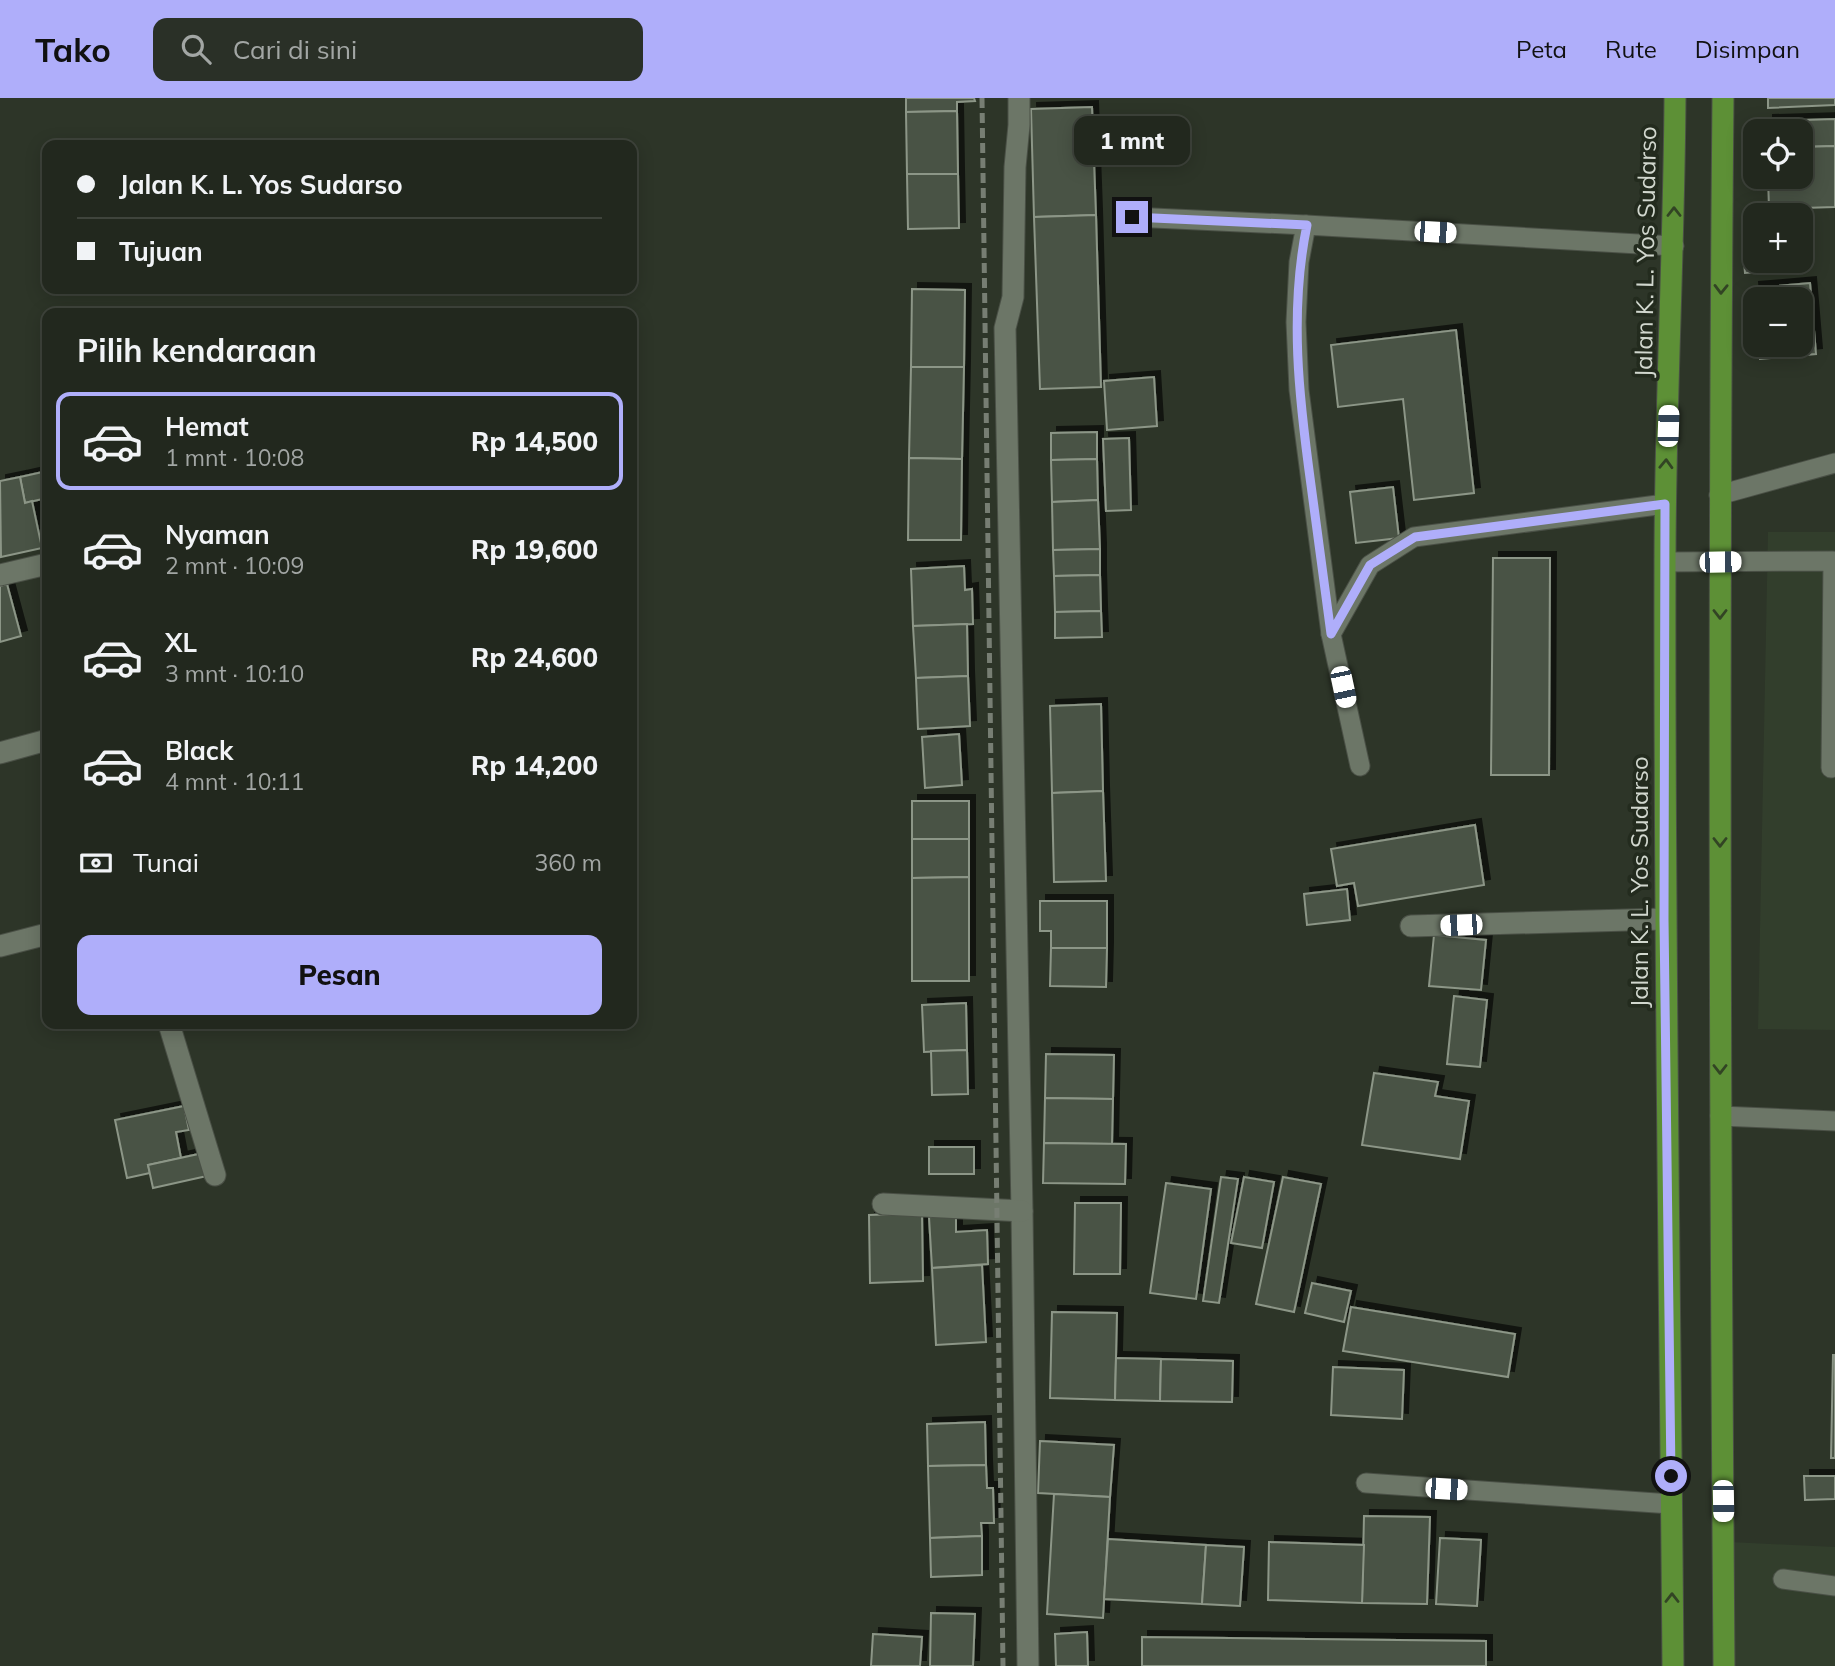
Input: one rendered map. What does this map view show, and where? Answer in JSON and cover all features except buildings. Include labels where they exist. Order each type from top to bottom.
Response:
[{"type":"highway","name":"Jalan K. L. Yos Sudarso","points":[[1673,1666],[1664,919],[1665,504],[1674,246],[1675,98]]},
{"type":"highway","points":[[1723,98],[1719,495],[1724,1666]]},
{"type":"street","points":[[1018,98],[1020,125],[1015,167],[1013,297],[1005,328],[1028,1666]]},
{"type":"street","points":[[0,575],[42,566]]},
{"type":"street","points":[[0,753],[42,741]]},
{"type":"street","points":[[1411,926],[1664,919]]},
{"type":"street","points":[[0,946],[42,935]]},
{"type":"street","points":[[171,1029],[215,1175]]},
{"type":"street","points":[[883,1204],[1022,1211]]},
{"type":"lane","points":[[1132,217],[1674,246]]},
{"type":"lane","points":[[1307,225],[1299,262],[1296,322],[1299,390],[1331,634],[1360,766]]},
{"type":"lane","points":[[1719,495],[1835,463]]},
{"type":"lane","points":[[1331,634],[1370,565],[1415,537],[1665,504]]},
{"type":"lane","points":[[1665,562],[1833,561],[1831,768]]},
{"type":"lane","points":[[1720,1116],[1835,1121]]},
{"type":"lane","points":[[1366,1483],[1671,1504]]},
{"type":"lane","points":[[1783,1579],[1835,1586]]},
{"type":"shaded area","points":[[1768,532],[1835,532],[1835,1030],[1758,1029]]},
{"type":"shaded area","points":[[1730,1542],[1835,1547],[1835,1666],[1732,1666]]},
{"type":"railway","points":[[982,98],[1003,1666]]},
{"type":"route","points":[[1132,217],[1307,225],[1299,262],[1296,322],[1299,390],[1331,634],[1370,565],[1415,537],[1665,504],[1664,919],[1671,1476]]}]
